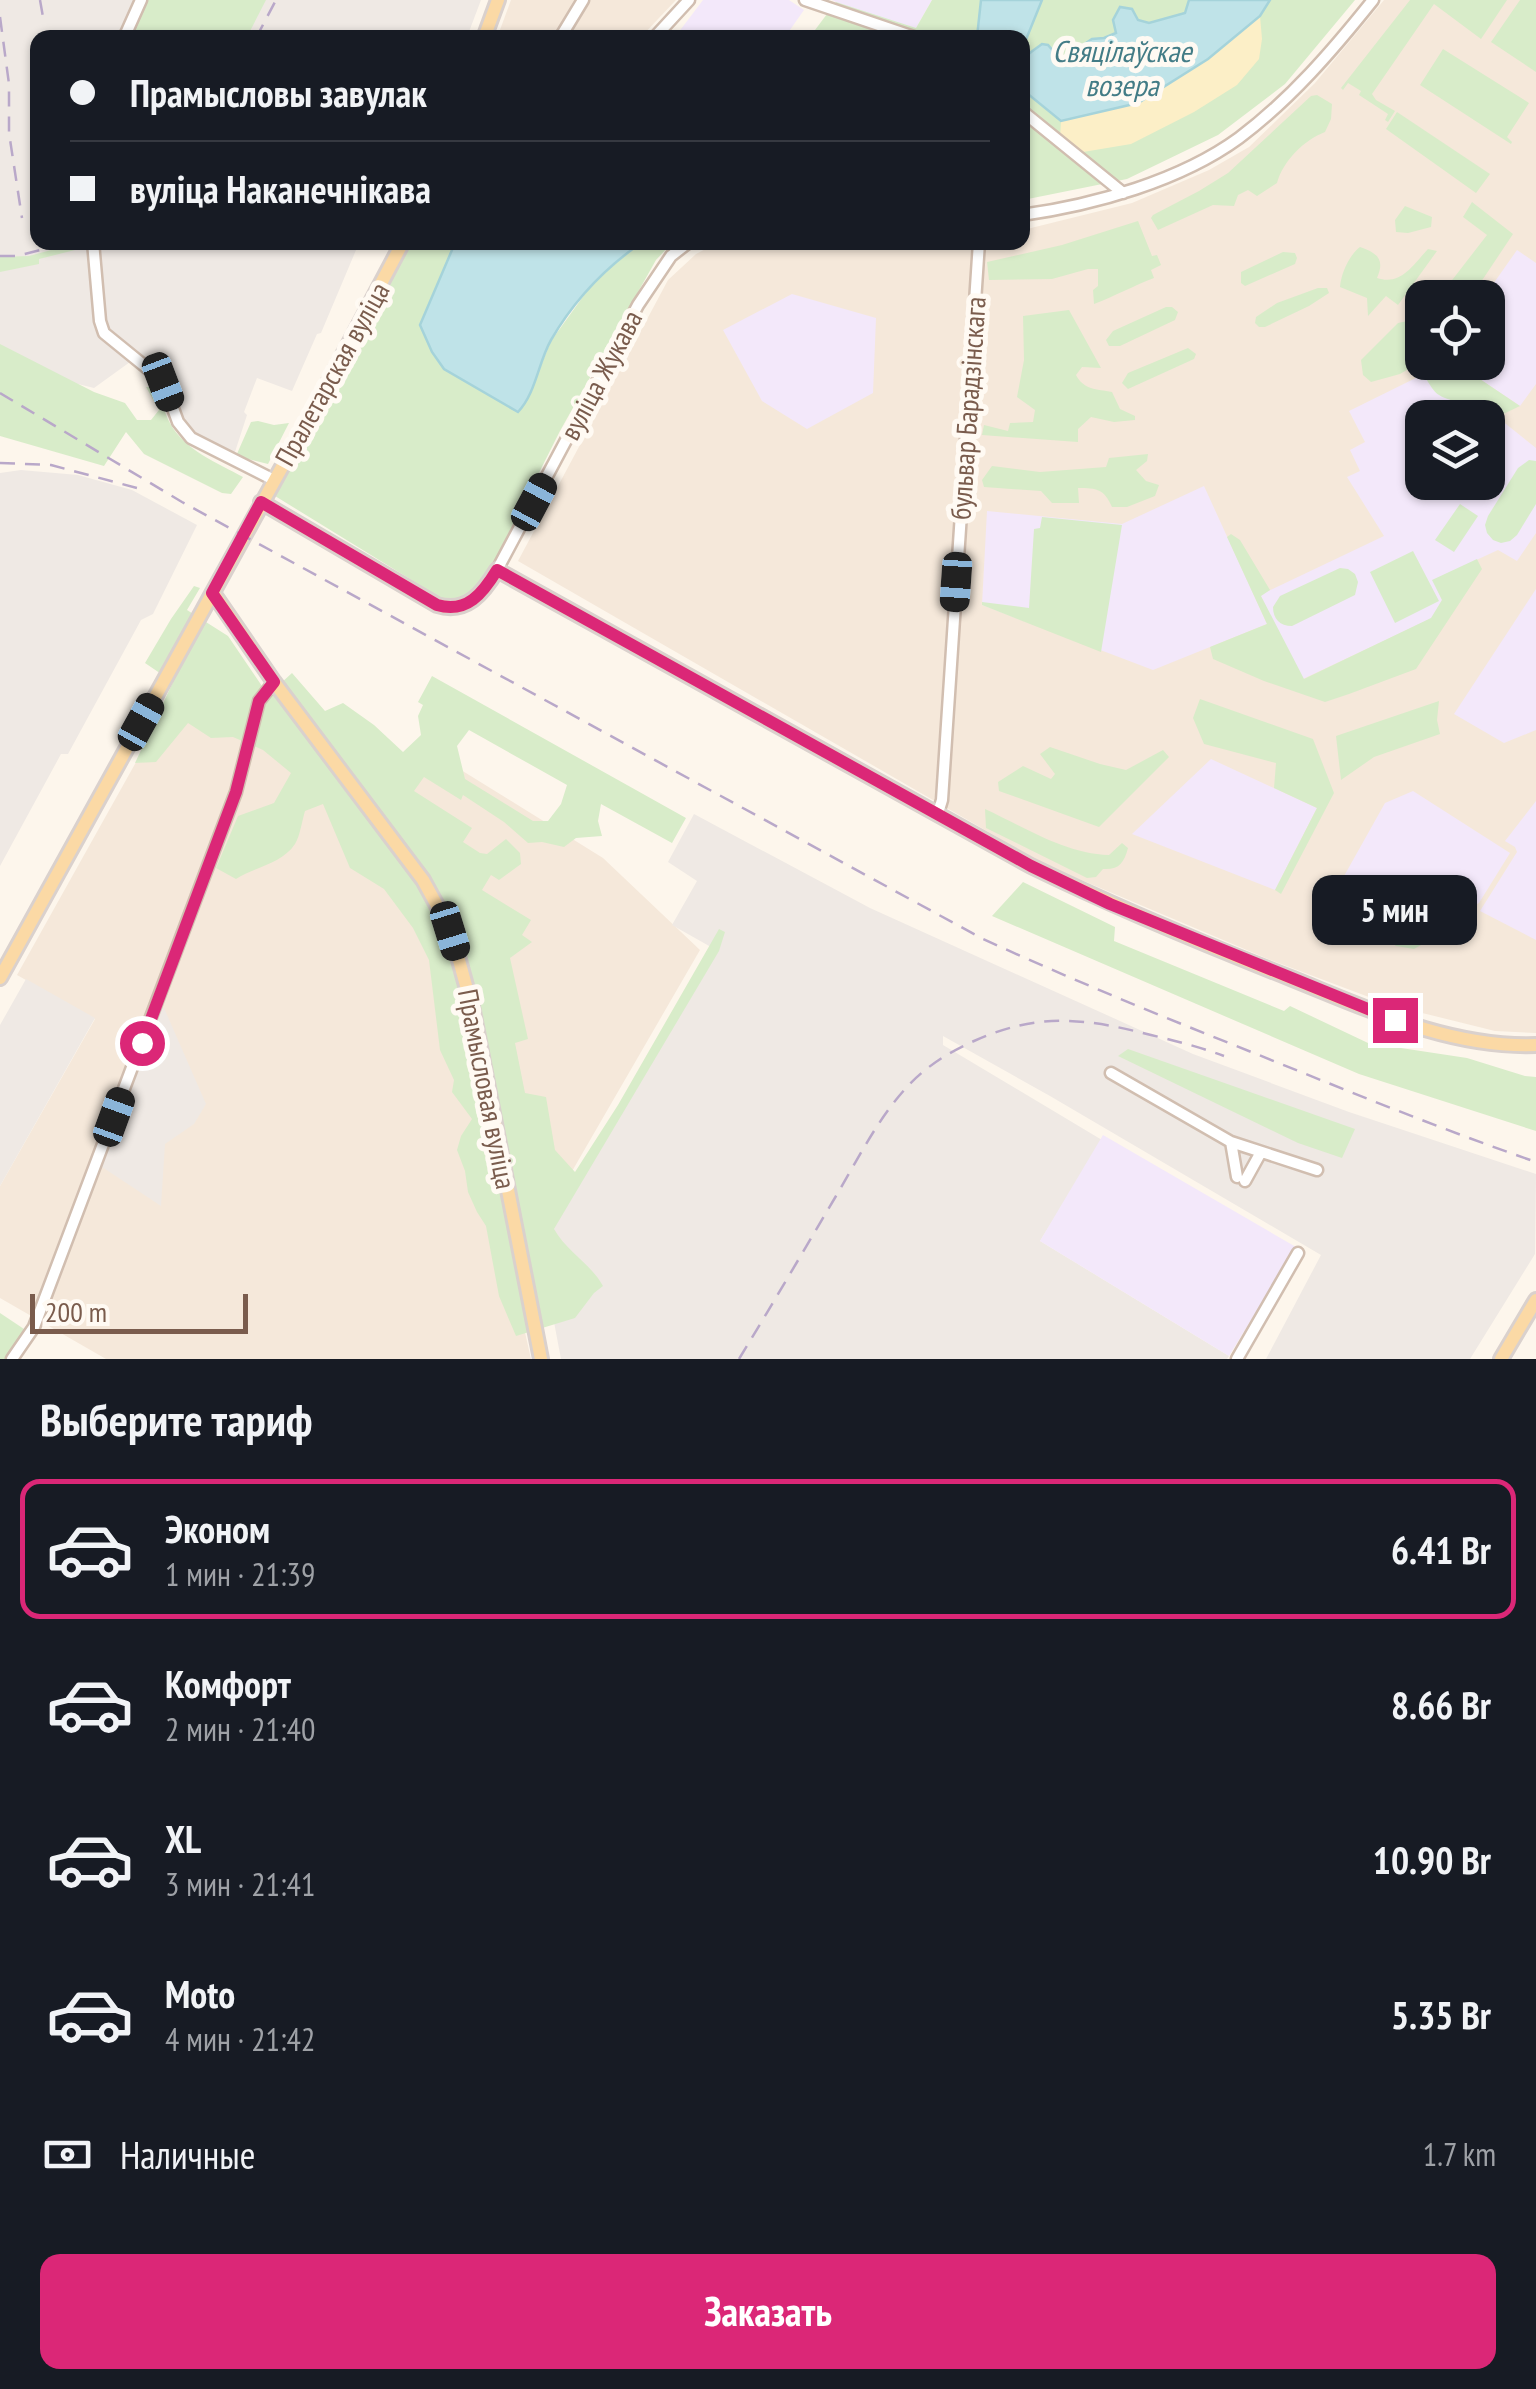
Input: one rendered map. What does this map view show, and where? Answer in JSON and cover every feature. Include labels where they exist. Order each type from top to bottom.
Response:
[{"type":"main road","points":[[487,30],[498,0]]},
{"type":"main road","name":"Пралетарская вуліца","points":[[0,978],[398,250]]},
{"type":"main road","points":[[261,502],[437,605],[460,607],[475,599],[497,570],[1031,866],[1110,904],[1395,1020],[1474,1040],[1536,1045]]},
{"type":"main road","name":"Прамысловая вуліца","points":[[212,593],[420,876],[450,931],[473,1011],[541,1359]]},
{"type":"main road","points":[[1501,1359],[1536,1300]]},
{"type":"street","points":[[128,30],[142,0]]},
{"type":"street","points":[[565,30],[583,0]]},
{"type":"street","points":[[661,30],[689,0]]},
{"type":"street","points":[[805,0],[893,30]]},
{"type":"street","points":[[1030,214],[1122,193],[1179,171],[1236,140],[1304,81],[1373,0]]},
{"type":"street","points":[[1030,118],[1122,193]]},
{"type":"street","points":[[94,250],[104,333],[163,382],[178,422],[191,438],[274,480]]},
{"type":"street","name":"вуліца Жукава","points":[[497,570],[638,305],[679,250]]},
{"type":"street","name":"бульвар Барадзінскага","points":[[938,813],[942,800],[978,250]]},
{"type":"street","points":[[12,1359],[34,1326],[236,792],[259,701],[274,682]]},
{"type":"street","points":[[1111,1073],[1231,1142],[1317,1170]]},
{"type":"street","points":[[1231,1142],[1241,1179],[1261,1152]]},
{"type":"street","points":[[1237,1359],[1298,1253]]},
{"type":"shaded area","points":[[0,0],[481,0],[470,30],[30,30],[30,250],[356,250],[292,391],[257,378],[234,455],[192,444],[160,383],[130,362],[94,388],[66,381],[0,349]]},
{"type":"shaded area","points":[[511,0],[676,0],[648,30],[500,30]]},
{"type":"shaded area","points":[[703,0],[789,0],[804,10],[790,30],[680,30]]},
{"type":"shaded area","points":[[832,0],[932,0],[916,28]]},
{"type":"shaded area","points":[[1384,0],[1536,0],[1536,1033],[1495,1031],[1390,1005],[1268,959],[1046,865],[518,561],[668,280],[696,254],[704,250],[1030,250],[1030,228],[1132,203],[1209,170],[1249,147],[1315,83]]},
{"type":"shaded area","points":[[1517,250],[1536,263],[1536,384],[1520,406],[1481,380],[1505,380],[1505,280],[1496,280]]},
{"type":"shaded area","points":[[792,294],[876,318],[873,393],[807,429],[762,401],[723,330]]},
{"type":"shaded area","points":[[1412,380],[1451,380],[1476,400],[1405,400],[1405,500],[1505,500],[1505,423],[1536,448],[1536,533],[1517,561],[1498,550],[1433,580],[1442,600],[1432,618],[1303,679],[1260,595],[1384,536],[1347,477],[1360,471],[1350,450],[1365,442],[1349,411]]},
{"type":"shaded area","points":[[21,470],[78,475],[132,490],[197,525],[153,614],[141,620],[68,754],[61,754],[0,866],[0,473]]},
{"type":"shaded area","points":[[1204,486],[1267,624],[1153,670],[982,605],[987,511],[1122,524]]},
{"type":"shaded area","points":[[1536,589],[1536,730],[1504,743],[1454,714]]},
{"type":"shaded area","points":[[211,628],[356,808],[432,752],[603,858],[700,950],[512,1275],[531,1359],[106,1359],[0,1298],[0,1186],[95,1019],[17,975]]},
{"type":"shaded area","points":[[1211,759],[1317,808],[1275,890],[1132,834]]},
{"type":"shaded area","points":[[1413,791],[1510,853],[1479,903],[1419,937],[1339,885],[1385,803]]},
{"type":"shaded area","points":[[1536,801],[1536,940],[1480,911],[1517,852],[1505,841]]},
{"type":"shaded area","points":[[694,814],[870,908],[1193,1054],[1349,1112],[1536,1174],[1535,1254],[1470,1359],[1266,1359],[1321,1255],[943,1036],[943,1045],[1102,1140],[1040,1241],[1229,1356],[1227,1359],[561,1359],[540,1248],[718,951],[672,925],[697,881],[668,862]]},
{"type":"shaded area","points":[[26,979],[95,1018],[0,1186],[0,1025]]},
{"type":"shaded area","points":[[157,1004],[164,1008],[206,1104],[194,1124],[165,1144],[161,1206],[99,1165]]},
{"type":"shaded area","points":[[1103,1135],[1296,1247],[1229,1356],[1040,1241]]},
{"type":"green space","points":[[143,0],[266,0],[251,30],[130,30]]},
{"type":"green space","points":[[932,0],[981,0],[978,30],[815,30],[836,2],[916,28]]},
{"type":"green space","points":[[1042,0],[1189,0],[1185,13],[1148,23],[1138,20],[1104,38],[1092,39],[1060,60],[1048,45],[1030,52],[1030,30]]},
{"type":"green space","points":[[1270,0],[1355,0],[1285,84],[1218,135],[1127,179],[1030,199],[1030,96],[1061,121],[1260,16]]},
{"type":"green space","points":[[1410,0],[1507,0],[1481,39],[1434,4],[1372,94],[1395,111],[1388,122],[1388,114],[1359,95],[1361,91],[1348,83],[1341,88]]},
{"type":"green space","points":[[1520,0],[1536,0],[1536,72],[1491,42]]},
{"type":"green space","points":[[1443,49],[1529,103],[1507,137],[1511,144],[1420,85]]},
{"type":"green space","points":[[1317,95],[1332,104],[1331,119],[1325,132],[1309,140],[1289,159],[1277,183],[1257,196],[1248,190],[1238,195],[1234,206],[1213,205],[1158,230],[1153,215],[1228,173],[1311,96]]},
{"type":"green space","points":[[1397,112],[1490,174],[1476,193],[1386,129]]},
{"type":"green space","points":[[1472,202],[1513,234],[1482,280],[1452,280],[1487,235],[1463,217]]},
{"type":"green space","points":[[1405,206],[1432,217],[1431,227],[1396,232],[1395,220]]},
{"type":"green space","points":[[1138,221],[1152,256],[1157,255],[1161,265],[1151,270],[1154,278],[1094,304],[1098,269],[1052,279],[989,280],[987,262],[1062,245]]},
{"type":"green space","points":[[1360,247],[1371,252],[1380,266],[1377,278],[1385,280],[1406,273],[1428,249],[1437,251],[1416,280],[1405,280],[1405,295],[1398,305],[1386,296],[1368,316],[1367,298],[1340,287],[1352,255]]},
{"type":"green space","points":[[51,250],[75,250],[39,259],[39,264],[0,272],[0,257]]},
{"type":"green space","points":[[408,250],[452,250],[420,325],[432,352],[444,369],[518,412],[527,400],[551,341],[595,280],[632,250],[665,250],[656,260],[560,431],[485,580],[472,594],[449,603],[275,496]]},
{"type":"green space","points":[[1283,252],[1295,253],[1295,264],[1245,286],[1241,283],[1241,272]]},
{"type":"green space","points":[[1327,288],[1329,293],[1265,327],[1255,323],[1256,317],[1277,303]]},
{"type":"green space","points":[[1166,307],[1178,312],[1175,320],[1120,346],[1109,346],[1106,340],[1113,331]]},
{"type":"green space","points":[[1069,310],[1101,368],[1082,367],[1076,375],[1079,380],[1112,392],[1120,409],[1135,416],[1135,420],[1114,422],[1091,417],[1078,429],[1078,442],[982,435],[984,425],[1008,431],[1010,423],[1033,422],[1035,410],[1017,397],[1024,360],[1023,316]]},
{"type":"green space","points":[[1405,322],[1405,371],[1371,382],[1363,375],[1361,360],[1398,323]]},
{"type":"green space","points":[[0,344],[94,392],[125,403],[137,420],[151,420],[159,410],[146,387],[151,387],[184,441],[243,477],[231,494],[222,493],[144,454],[126,432],[104,466],[0,436]]},
{"type":"green space","points":[[1188,348],[1196,354],[1194,359],[1128,389],[1122,383],[1128,373]]},
{"type":"green space","points":[[1427,380],[1481,380],[1520,406],[1505,413],[1505,400],[1452,400],[1436,393]]},
{"type":"green space","points":[[251,422],[289,423],[268,464],[236,456]]},
{"type":"green space","points":[[1148,454],[1147,461],[1136,470],[1146,481],[1159,485],[1155,496],[1127,507],[1112,507],[1106,496],[1095,489],[1078,488],[1079,503],[1052,503],[1041,491],[984,487],[982,480],[992,466],[1040,472],[1106,467],[1109,458]]},
{"type":"green space","points":[[1529,460],[1536,461],[1536,504],[1517,535],[1501,543],[1493,540],[1485,525],[1498,500],[1505,500],[1505,489],[1518,468]]},
{"type":"green space","points":[[1460,504],[1478,516],[1454,552],[1435,540]]},
{"type":"green space","points":[[1042,517],[1122,525],[1101,652],[982,605],[1029,608],[1034,529],[1040,528]]},
{"type":"green space","points":[[1231,534],[1240,540],[1270,590],[1261,596],[1304,679],[1431,618],[1442,600],[1432,580],[1477,559],[1482,569],[1416,669],[1325,702],[1213,659],[1210,647],[1267,624],[1227,537]]},
{"type":"green space","points":[[1413,551],[1439,601],[1395,623],[1370,572]]},
{"type":"green space","points":[[1340,568],[1355,574],[1355,595],[1292,626],[1278,621],[1273,607],[1280,596]]},
{"type":"green space","points":[[194,586],[200,588],[187,610],[228,636],[268,695],[292,673],[325,711],[343,703],[403,752],[421,735],[418,716],[423,705],[418,702],[432,676],[686,818],[672,843],[601,804],[598,821],[602,836],[576,838],[564,847],[528,843],[463,795],[461,800],[424,777],[414,791],[472,828],[463,842],[480,853],[487,854],[506,839],[520,853],[521,864],[499,880],[491,875],[482,890],[531,920],[522,935],[532,942],[510,958],[528,1039],[515,1043],[525,1093],[546,1097],[555,1150],[575,1172],[719,929],[725,932],[719,951],[554,1229],[603,1286],[575,1318],[516,1336],[499,1296],[486,1226],[468,1192],[457,1150],[472,1119],[452,1092],[454,1080],[440,1050],[429,960],[413,928],[384,889],[350,868],[323,804],[305,811],[298,837],[289,851],[236,879],[216,868],[238,816],[274,803],[291,773],[263,750],[233,737],[211,738],[188,723],[156,762],[135,763],[173,682],[145,663]],"holes":[[[469,730],[567,785],[561,804],[548,821],[533,821],[465,779],[457,746]]]},
{"type":"green space","points":[[1200,699],[1313,739],[1334,793],[1281,894],[1275,890],[1317,808],[1274,788],[1276,763],[1204,744],[1193,718]]},
{"type":"green space","points":[[1439,701],[1440,734],[1374,757],[1341,780],[1336,736]]},
{"type":"green space","points":[[1050,747],[1126,770],[1163,750],[1169,757],[1099,827],[999,791],[998,782],[1023,766],[1051,779],[1055,774],[1040,754]]},
{"type":"green space","points":[[985,809],[1077,850],[1109,855],[1122,843],[1128,848],[1125,858],[1096,877],[1087,878],[986,828]]},
{"type":"green space","points":[[1023,882],[1115,927],[1114,941],[1284,1011],[1290,1006],[1368,1043],[1467,1058],[1536,1077],[1536,1131],[1359,1074],[992,916]]},
{"type":"green space","points":[[1345,890],[1419,936],[1467,910],[1460,923],[1414,949],[1396,946],[1358,927],[1336,906]]},
{"type":"green space","points":[[1128,1049],[1355,1129],[1342,1158],[1298,1143],[1118,1056]]},
{"type":"green space","points":[[0,1313],[27,1331],[8,1359],[0,1359]]},
{"type":"sand","points":[[1260,16],[1259,59],[1237,85],[1194,112],[1131,144],[1077,153],[1060,138],[1061,121],[1138,103],[1208,59]]},
{"type":"water","name":"Свяцілаўскае возера","points":[[981,0],[1042,0],[1030,30],[978,30]]},
{"type":"water","name":"Свяцілаўскае возера","points":[[1189,0],[1270,0],[1260,16],[1208,59],[1138,103],[1061,121],[1030,96],[1030,53],[1042,44],[1048,45],[1061,60],[1092,39],[1116,33],[1113,20],[1120,7],[1132,9],[1138,20],[1149,23],[1185,13]]},
{"type":"water","points":[[452,250],[632,250],[569,312],[551,340],[529,396],[518,412],[444,369],[420,325]]},
{"type":"railway","points":[[40,0],[43,17]]},
{"type":"railway","points":[[260,30],[276,0]]},
{"type":"railway","points":[[0,17],[9,84],[9,133],[22,218]]},
{"type":"railway","points":[[0,256],[41,250]]},
{"type":"railway","points":[[0,393],[182,502],[983,939],[1198,1031],[1536,1162]]},
{"type":"railway","points":[[0,463],[51,465],[137,488]]},
{"type":"railway","points":[[739,1359],[886,1113],[913,1080],[947,1055],[1020,1025],[1062,1021],[1127,1029],[1224,1056]]},
{"type":"route","points":[[142,1043],[236,792],[259,701],[274,682],[212,593],[261,502],[437,605],[460,607],[475,599],[497,570],[1031,866],[1228,954],[1395,1020]]}]
